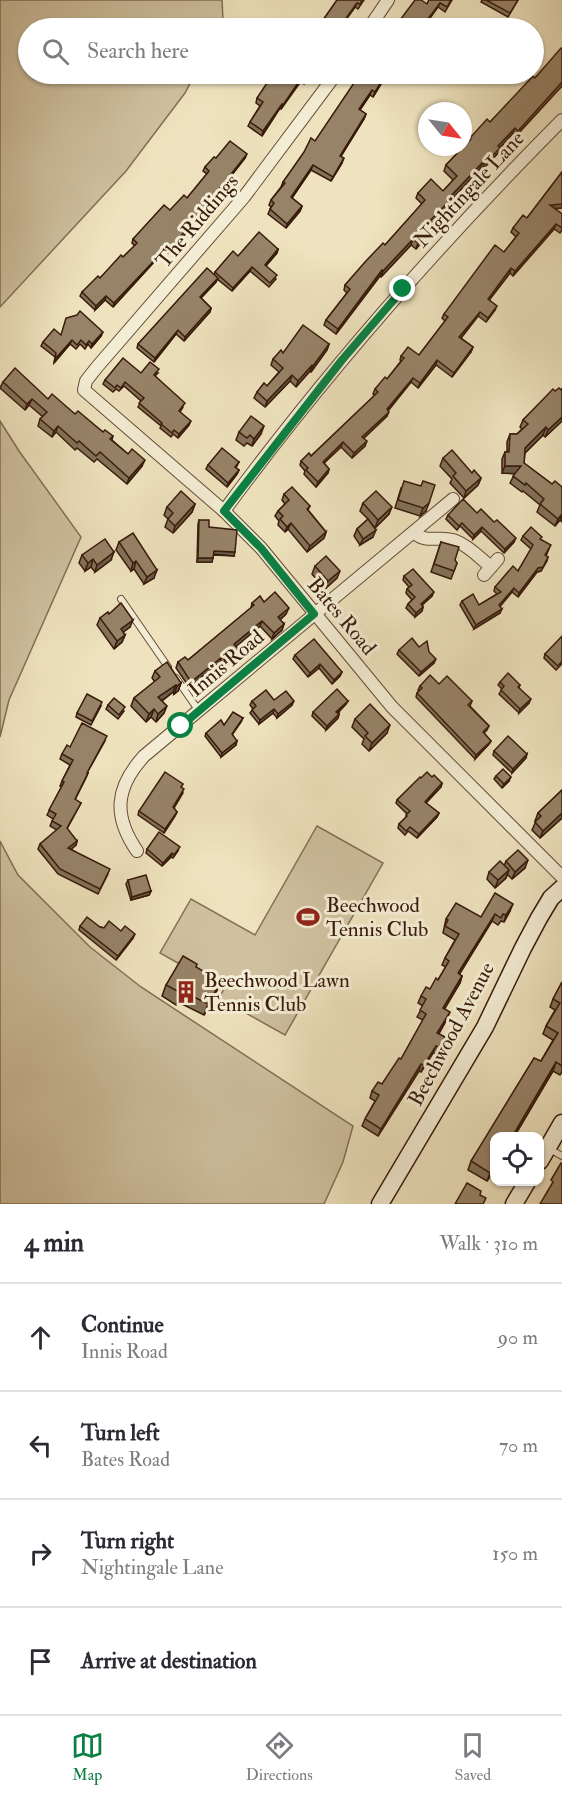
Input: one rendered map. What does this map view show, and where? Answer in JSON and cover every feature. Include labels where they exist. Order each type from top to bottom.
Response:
[{"type":"street","points":[[376,18],[388,0]]},
{"type":"street","name":"The Riddings","points":[[84,390],[86,381],[97,367],[244,198],[329,84]]},
{"type":"street","name":"Nightingale Lane","points":[[224,511],[342,360],[434,254],[562,120]]},
{"type":"street","name":"Bates Road","points":[[84,390],[224,511],[261,548],[392,707],[562,877]]},
{"type":"street","name":"Innis Road","points":[[136,851],[127,837],[119,806],[123,787],[134,767],[144,756],[453,500]]},
{"type":"street","points":[[415,533],[429,539],[443,537],[459,542],[491,567]]},
{"type":"street","name":"Beechwood Avenue","points":[[380,1204],[485,1027],[523,948],[551,898],[562,888]]},
{"type":"street","points":[[485,1027],[562,899]]},
{"type":"street","points":[[550,1155],[562,1123]]},
{"type":"street","points":[[514,1204],[525,1186]]},
{"type":"lane","points":[[121,599],[199,711]]},
{"type":"shaded area","points":[[0,0],[222,0],[223,18],[18,18],[18,84],[190,84],[126,171],[0,307]]},
{"type":"shaded area","points":[[0,421],[81,537],[9,700],[0,737]]},
{"type":"shaded area","name":"Beechwood Tennis Club","points":[[317,826],[383,863],[285,1035],[219,998],[224,989],[160,953],[191,899],[255,935]]},
{"type":"shaded area","points":[[0,841],[18,875],[90,947],[141,987],[353,1126],[343,1162],[324,1204],[0,1204]]},
{"type":"building","points":[[337,0],[362,0],[346,18],[324,18]]},
{"type":"building","points":[[415,0],[421,0],[427,4],[429,0],[451,0],[447,7],[440,3],[429,18],[402,18]]},
{"type":"building","points":[[486,0],[518,0],[510,13]]},
{"type":"building","points":[[561,48],[562,82],[518,131],[515,128],[498,146],[500,148],[484,164],[482,163],[450,197],[451,199],[427,224],[423,231],[426,234],[418,243],[413,239],[382,270],[338,329],[326,320],[350,289],[345,285],[425,200],[418,193],[431,179],[443,191],[457,176],[446,165],[455,156],[472,156],[472,136],[487,119],[490,122],[526,84],[544,84],[544,68]]},
{"type":"building","points":[[266,84],[297,84],[263,131],[250,122],[263,102],[257,98]]},
{"type":"building","points":[[353,84],[380,84],[375,92],[372,90],[359,109],[366,114],[340,156],[344,158],[333,177],[313,165],[291,197],[302,206],[287,224],[270,209],[274,203],[271,200],[285,183],[283,182],[311,138],[315,141]]},
{"type":"building","points":[[230,141],[247,154],[189,227],[114,303],[106,296],[96,306],[82,292],[137,243],[133,239],[164,205],[170,210],[184,195],[187,198],[209,171],[205,167]]},
{"type":"building","points":[[562,172],[562,204],[550,205],[562,214],[562,228],[556,224],[515,271],[511,268],[488,299],[497,306],[488,318],[480,312],[459,337],[473,347],[454,373],[437,360],[420,383],[413,378],[387,409],[389,412],[362,437],[367,441],[354,453],[343,442],[323,462],[329,469],[318,482],[301,461],[309,453],[311,456],[378,392],[375,389],[385,377],[387,379],[404,358],[401,356],[408,347],[419,355],[448,317],[444,314],[495,245],[504,252],[519,233],[513,228],[523,215],[527,218]]},
{"type":"building","points":[[259,232],[278,249],[265,265],[277,275],[270,283],[252,267],[233,288],[215,272],[233,251],[238,256]]},
{"type":"building","points":[[207,268],[218,278],[200,297],[211,308],[185,337],[178,330],[155,358],[138,344]]},
{"type":"building","points":[[80,311],[103,332],[92,344],[89,341],[86,345],[81,340],[77,345],[72,340],[55,359],[56,353],[43,342],[54,329],[61,335],[66,318],[77,315]]},
{"type":"building","points":[[303,325],[329,344],[313,366],[298,381],[292,375],[267,401],[257,392],[264,383],[267,386],[283,368],[273,359],[281,350],[283,353]]},
{"type":"building","points":[[123,358],[141,373],[150,362],[159,369],[154,375],[185,403],[179,411],[191,421],[179,434],[174,430],[172,433],[139,403],[144,398],[125,382],[121,388],[117,385],[115,388],[105,380]]},
{"type":"building","points":[[15,368],[48,399],[52,394],[75,414],[78,411],[103,432],[105,430],[113,436],[110,439],[128,454],[132,449],[145,460],[129,478],[100,452],[96,456],[58,426],[54,431],[40,419],[47,412],[32,399],[27,404],[3,382]]},
{"type":"building","points":[[553,389],[555,391],[562,389],[562,417],[548,430],[546,427],[525,448],[524,463],[552,484],[555,481],[562,487],[562,514],[558,519],[540,504],[544,499],[526,483],[525,485],[513,476],[521,466],[505,466],[505,452],[509,452],[510,434],[517,434],[528,424],[523,420]]},
{"type":"building","points":[[251,416],[264,426],[254,439],[250,435],[247,438],[239,432]]},
{"type":"building","points":[[222,448],[239,462],[235,467],[239,470],[228,483],[208,465]]},
{"type":"building","points":[[452,450],[472,473],[474,470],[481,478],[466,491],[453,476],[456,473],[443,458]]},
{"type":"building","points":[[404,481],[421,486],[423,481],[435,485],[429,503],[423,508],[398,500]]},
{"type":"building","points":[[292,487],[310,506],[307,509],[326,532],[310,546],[291,523],[287,527],[280,519],[283,516],[278,511],[289,500],[284,494]]},
{"type":"building","points":[[181,491],[195,504],[175,526],[168,519],[173,513],[167,507]]},
{"type":"building","points":[[376,491],[392,507],[378,520],[363,503]]},
{"type":"building","points":[[463,499],[477,513],[481,509],[494,522],[497,520],[516,538],[505,549],[482,527],[474,535],[462,523],[459,526],[448,515]]},
{"type":"building","points":[[368,519],[376,530],[363,539],[357,529]]},
{"type":"building","points":[[199,520],[209,520],[209,527],[237,530],[235,552],[214,551],[213,558],[198,558]]},
{"type":"building","points":[[531,527],[542,537],[540,539],[551,545],[545,555],[548,557],[543,567],[538,568],[519,593],[514,588],[499,605],[502,609],[476,625],[462,601],[473,594],[479,605],[501,592],[495,587],[513,566],[518,571],[533,545],[523,536]]},
{"type":"building","points":[[133,533],[157,570],[147,577],[136,561],[133,563],[119,542]]},
{"type":"building","points":[[105,539],[114,552],[97,565],[93,559],[88,563],[82,555]]},
{"type":"building","points":[[441,542],[459,547],[454,571],[434,564]]},
{"type":"building","points":[[326,556],[340,571],[328,581],[315,566]]},
{"type":"building","points":[[413,569],[434,592],[421,604],[423,607],[416,613],[408,604],[415,597],[407,589],[412,585],[404,576]]},
{"type":"building","points":[[275,592],[289,608],[278,617],[284,624],[274,633],[262,621],[234,644],[238,649],[225,660],[222,657],[191,682],[178,662],[185,657],[188,660],[254,605],[252,603],[260,596],[264,602]]},
{"type":"building","points":[[121,603],[133,620],[121,629],[125,635],[117,641],[100,618],[108,612],[109,614]]},
{"type":"building","points":[[562,636],[562,661],[558,666],[545,654]]},
{"type":"building","points":[[412,638],[419,647],[427,641],[429,652],[436,659],[421,672],[399,650]]},
{"type":"building","points":[[314,639],[342,672],[334,680],[320,664],[310,673],[295,655]]},
{"type":"building","points":[[167,662],[181,683],[158,697],[167,706],[158,714],[154,709],[149,714],[134,698],[160,677],[155,671]]},
{"type":"building","points":[[508,673],[531,699],[520,709],[501,690],[504,686],[500,682]]},
{"type":"building","points":[[430,675],[439,684],[447,676],[472,701],[468,705],[489,726],[483,732],[491,741],[476,755],[417,693]]},
{"type":"building","points":[[337,689],[348,701],[336,712],[339,714],[327,726],[313,712]]},
{"type":"building","points":[[266,690],[274,700],[286,691],[294,701],[278,714],[274,709],[260,720],[252,710],[256,706],[252,701]]},
{"type":"building","points":[[87,694],[102,702],[92,721],[77,713]]},
{"type":"building","points":[[114,698],[125,707],[119,715],[108,705]]},
{"type":"building","points":[[370,704],[390,725],[372,743],[365,736],[368,733],[355,719]]},
{"type":"building","points":[[233,712],[243,718],[232,734],[237,741],[222,753],[206,733],[221,720],[224,725]]},
{"type":"building","points":[[82,723],[107,736],[75,799],[81,803],[67,828],[77,841],[68,848],[110,869],[100,889],[60,869],[40,844],[61,826],[52,821],[56,814],[49,810],[73,760],[62,754],[67,745],[70,747]]},
{"type":"building","points":[[508,736],[527,754],[513,769],[494,751]]},
{"type":"building","points":[[503,769],[511,777],[504,784],[496,776]]},
{"type":"building","points":[[165,772],[183,784],[181,787],[184,789],[173,807],[177,812],[165,829],[139,811]]},
{"type":"building","points":[[427,772],[442,783],[425,802],[439,813],[419,834],[410,827],[406,831],[399,824],[410,811],[397,800]]},
{"type":"building","points":[[562,790],[562,813],[543,831],[535,822],[541,816],[538,813]]},
{"type":"building","points":[[159,832],[180,847],[163,863],[147,849]]},
{"type":"building","points":[[518,850],[528,860],[515,872],[506,861]]},
{"type":"building","points":[[500,861],[509,870],[498,880],[489,872]]},
{"type":"building","points":[[146,875],[151,891],[132,897],[128,880]]},
{"type":"building","points":[[495,893],[513,904],[506,915],[503,914],[501,918],[495,914],[458,973],[462,976],[443,1008],[450,1012],[437,1033],[445,1037],[439,1047],[436,1046],[424,1065],[421,1064],[381,1129],[365,1119],[379,1095],[372,1091],[378,1082],[382,1084],[399,1058],[401,1059],[426,1014],[420,1010],[426,999],[421,996],[426,987],[430,989],[436,978],[438,980],[449,961],[445,958],[459,934],[445,926],[448,920],[446,919],[456,903],[481,917]]},
{"type":"building","points":[[87,917],[100,927],[104,928],[109,921],[121,931],[125,926],[135,934],[118,956],[80,926]]},
{"type":"building","points":[[183,956],[197,964],[196,967],[208,974],[206,977],[219,985],[208,1004],[166,985]]},
{"type":"building","points":[[562,982],[562,1066],[556,1062],[515,1132],[490,1132],[490,1173],[471,1161],[534,1058],[541,1061],[558,1033],[546,1026],[560,1003],[553,999]]},
{"type":"building","points":[[561,1163],[562,1204],[540,1204],[553,1182],[551,1180]]},
{"type":"building","points":[[467,1183],[481,1191],[480,1195],[486,1198],[483,1204],[455,1204]]},
{"type":"place","name":"Beechwood Tennis Club","points":[[308,917]]},
{"type":"place","name":"Beechwood Lawn Tennis Club","points":[[186,992]]},
{"type":"route","points":[[181,726],[314,614],[261,548],[224,511],[342,360],[403,289]]}]
